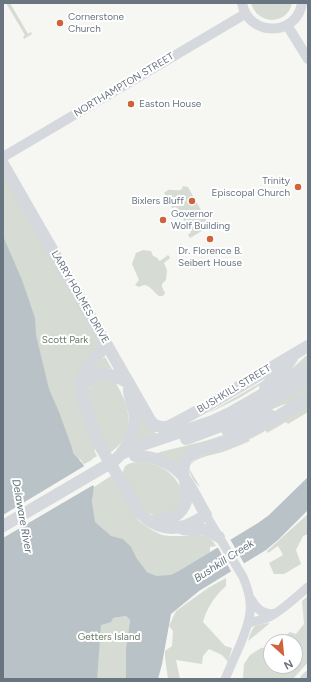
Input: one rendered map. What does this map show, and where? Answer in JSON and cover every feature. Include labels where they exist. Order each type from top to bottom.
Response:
[{"type":"highway","name":"LARRY HOLMES DRIVE","points":[[3,164],[152,423],[158,427]]},
{"type":"highway","points":[[107,345],[91,362],[85,371],[81,383],[83,402],[92,428],[103,452],[138,510],[148,520],[154,524],[169,528],[187,530],[201,529],[211,532],[221,540]]},
{"type":"highway","name":"BUSHKILL STREET","points":[[158,427],[167,427],[190,415],[308,346]]},
{"type":"highway","points":[[230,413],[274,379],[286,367],[294,354]]},
{"type":"highway","points":[[3,526],[136,447],[204,424],[230,413],[308,368]]},
{"type":"highway","points":[[81,392],[89,380],[100,374],[113,375],[130,384],[129,391],[134,413],[134,428],[130,440],[118,457]]},
{"type":"highway","points":[[118,457],[126,459],[233,421],[308,378]]},
{"type":"highway","points":[[148,520],[165,520],[175,516],[184,506],[187,498],[184,464],[186,459],[192,453],[229,442],[250,433],[304,401]]},
{"type":"highway","points":[[183,440],[228,430],[304,401]]},
{"type":"highway","points":[[135,456],[150,457],[163,461],[175,469],[185,478],[206,515],[190,524],[176,528]]},
{"type":"main road","points":[[242,3],[245,14],[250,20],[268,29],[280,28],[294,20],[299,14],[302,3]]},
{"type":"main road","name":"NORTHAMPTON STREET","points":[[3,157],[245,14]]},
{"type":"main road","points":[[287,25],[308,59]]},
{"type":"main road","points":[[206,515],[246,582],[250,598],[251,613],[249,623],[225,679]]},
{"type":"main road","points":[[249,623],[266,618],[275,613],[308,587]]},
{"type":"main road","points":[[250,598],[258,609],[270,614],[275,613]]},
{"type":"main road","points":[[305,679],[308,676]]},
{"type":"green space","points":[[6,3],[10,3],[28,34],[31,32],[32,34],[24,39],[23,37],[25,35]]},
{"type":"green space","points":[[251,3],[292,3],[289,11],[284,16],[272,20],[259,16]]},
{"type":"green space","name":"Scott Park","points":[[3,164],[107,345],[82,379],[100,446],[94,450],[97,456],[84,464],[80,459],[70,466],[3,251]]},
{"type":"green space","points":[[183,186],[188,187],[210,226],[190,238],[188,235],[191,232],[176,207],[172,208],[164,193],[168,190],[180,190]]},
{"type":"green space","points":[[143,250],[151,251],[153,256],[160,261],[168,255],[170,258],[164,263],[167,270],[166,280],[162,284],[165,293],[163,296],[159,296],[147,285],[139,287],[135,285],[139,280],[132,264],[136,253]]},
{"type":"green space","points":[[308,354],[308,363],[284,376]]},
{"type":"green space","points":[[105,357],[112,369],[92,371],[98,362]]},
{"type":"green space","points":[[272,376],[239,398],[210,412]]},
{"type":"green space","points":[[99,377],[115,382],[122,394],[128,413],[129,422],[124,439],[108,454],[86,393]]},
{"type":"green space","points":[[308,383],[308,394],[286,405],[285,404],[265,412],[263,410]]},
{"type":"green space","points":[[308,404],[308,412],[288,424],[286,422],[267,433],[265,429]]},
{"type":"green space","points":[[136,408],[155,430],[155,433],[159,434],[131,444]]},
{"type":"green space","points":[[239,430],[180,465],[158,454],[160,452],[205,441]]},
{"type":"green space","points":[[248,438],[250,441],[223,452],[199,459],[189,467],[189,465],[196,458]]},
{"type":"green space","points":[[137,462],[149,463],[160,467],[170,473],[181,488],[184,498],[170,515],[159,516],[148,513],[122,477],[126,465]]},
{"type":"green space","points":[[189,467],[190,470],[200,487],[193,480]]},
{"type":"green space","points":[[111,476],[139,521],[150,529],[162,535],[169,536],[196,534],[208,537],[216,546],[210,547],[210,552],[173,579],[157,576],[147,572],[93,529],[92,502],[94,487]]},
{"type":"green space","points":[[308,514],[308,534],[303,536],[296,550],[301,564],[284,574],[274,574],[269,563],[283,555],[278,546],[268,553],[267,551]]},
{"type":"green space","points":[[226,578],[226,586],[212,602],[203,622],[225,646],[232,648],[228,662],[222,655],[209,649],[203,656],[202,664],[176,660],[180,679],[168,679],[165,651],[172,646],[173,631],[169,626],[176,611],[208,588]]},
{"type":"green space","points":[[308,596],[308,662],[303,668],[303,634],[296,634],[304,624],[302,601]]},
{"type":"green space","name":"Getters Island","points":[[126,616],[130,620],[126,648],[126,679],[87,679],[90,620]]},
{"type":"green space","points":[[269,624],[248,641],[254,627]]},
{"type":"green space","points":[[263,648],[263,674],[297,674],[293,679],[243,678],[244,664],[250,655]]},
{"type":"water","points":[[3,236],[22,280],[35,318],[36,335],[49,389],[59,412],[73,453],[83,464],[94,487],[92,502],[95,522],[111,536],[123,539],[131,547],[137,559],[147,572],[157,576],[171,575],[179,571],[269,515],[308,477],[308,510],[279,539],[266,550],[199,591],[171,614],[158,679],[126,679],[126,648],[130,620],[126,616],[113,618],[111,622],[101,625],[97,679],[3,679]]},
{"type":"pier","points":[[86,465],[95,484],[3,538],[3,515]]},
{"type":"pier","points":[[230,539],[245,565],[232,573],[217,546]]},
{"type":"place","name":"Cornerstone Church","points":[[60,23]]},
{"type":"place","name":"Easton House","points":[[131,104]]},
{"type":"place","name":"Trinity Episcopal Church","points":[[298,187]]},
{"type":"place","name":"Bixlers Bluff","points":[[192,201]]},
{"type":"place","name":"Governor Wolf Building","points":[[163,220]]},
{"type":"place","name":"Dr. Florence B. Seibert House","points":[[210,239]]},
{"type":"water label","name":"Delaware River","points":[[22,516]]},
{"type":"water label","name":"Bushkill Creek","points":[[224,561]]}]
